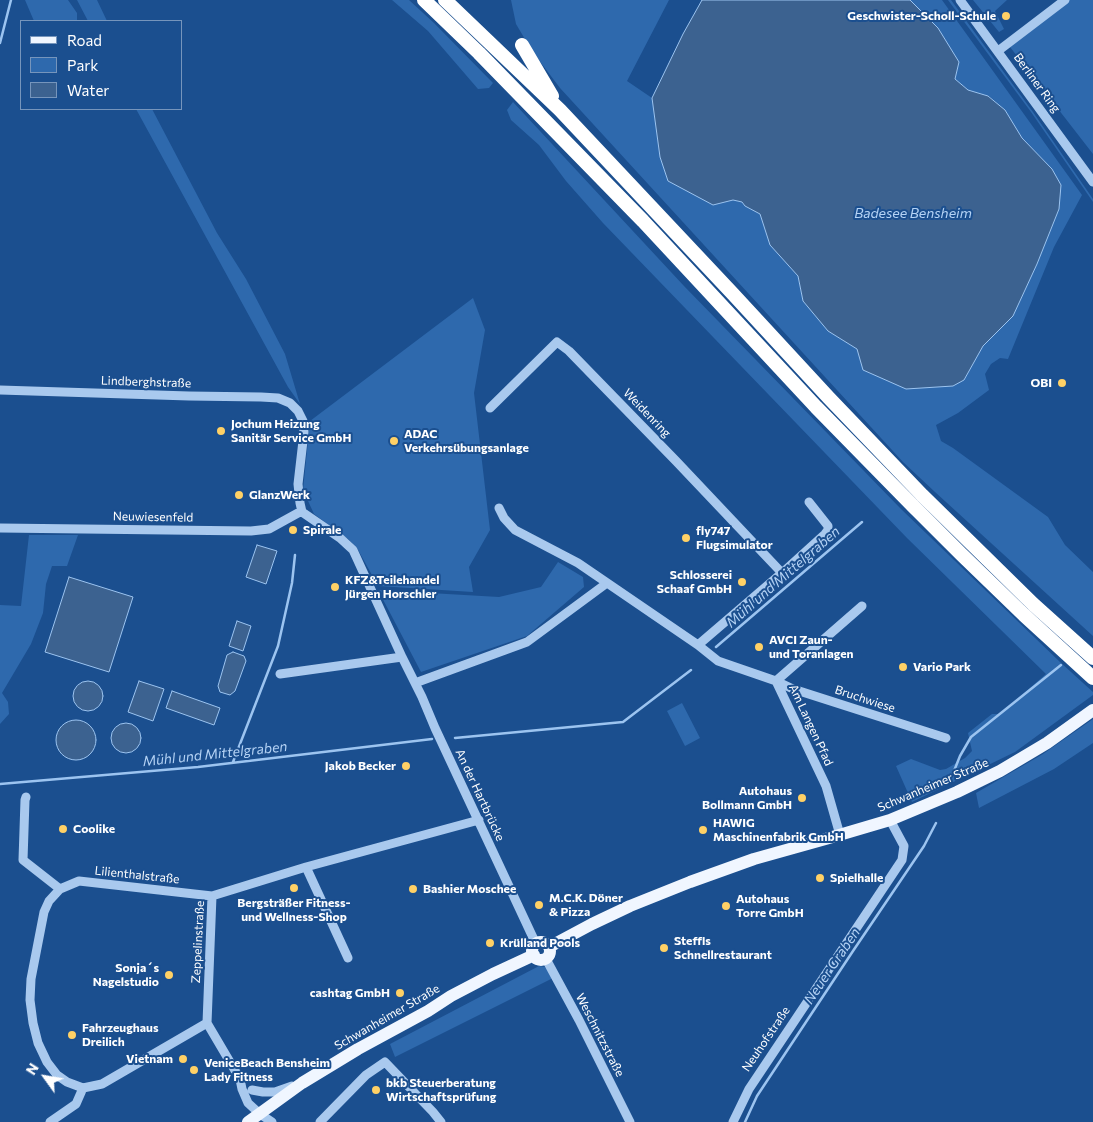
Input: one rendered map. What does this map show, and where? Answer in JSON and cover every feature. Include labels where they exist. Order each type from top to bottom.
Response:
[{"type":"highway","points":[[424,0],[479,53],[636,214],[816,407],[919,512],[1024,615],[1093,678]]},
{"type":"highway","points":[[445,0],[560,110],[922,495],[1027,598],[1093,658]]},
{"type":"highway","points":[[522,45],[560,110]]},
{"type":"main road","name":"Schwanheimer Straße","points":[[248,1122],[260,1118],[302,1083],[358,1049],[428,1011],[451,996],[592,924],[682,884],[754,860],[890,820],[957,792],[1000,771],[1046,743],[1093,710]]},
{"type":"street","name":"Berliner Ring","points":[[960,0],[1093,182]]},
{"type":"street","points":[[998,51],[1066,0]]},
{"type":"street","name":"Weidenring","points":[[490,408],[557,342],[570,351],[782,573]]},
{"type":"street","name":"Lindberghstraße","points":[[0,390],[278,398],[290,403],[298,411],[302,421],[304,432],[298,484],[302,512]]},
{"type":"street","points":[[499,508],[504,518],[515,530],[578,563],[698,644],[825,534],[828,526],[809,502]]},
{"type":"street","name":"Neuwiesenfeld","points":[[0,528],[251,532],[269,529],[302,512]]},
{"type":"street","name":"An der Hartbrücke","points":[[302,512],[354,550],[402,657],[541,951]]},
{"type":"street","points":[[415,683],[527,642],[607,583]]},
{"type":"street","points":[[776,682],[862,606]]},
{"type":"street","name":"Am Langen Pfad","points":[[698,644],[718,661],[776,682],[826,786],[840,835]]},
{"type":"street","points":[[280,674],[402,657]]},
{"type":"street","name":"Bruchwiese","points":[[776,682],[946,738]]},
{"type":"street","points":[[26,797],[24,800],[23,860],[60,889],[49,901],[43,917],[31,979],[30,1000],[33,1024],[38,1044],[47,1062],[66,1082],[83,1088],[102,1084],[207,1023],[240,1079],[252,1090],[257,1098],[260,1118]]},
{"type":"street","name":"Zeppelinstraße","points":[[207,1023],[212,896],[306,867],[479,820]]},
{"type":"street","name":"Neuhofstraße","points":[[733,1122],[748,1089],[902,860],[904,846],[890,820]]},
{"type":"street","points":[[306,867],[348,958]]},
{"type":"street","name":"Lilienthalstraße","points":[[60,889],[79,882],[212,896]]},
{"type":"street","name":"Weschnitzstraße","points":[[541,951],[579,1020],[630,1122]]},
{"type":"street","points":[[320,1122],[366,1075],[385,1062],[441,1122]]},
{"type":"street","points":[[240,1079],[248,1103],[260,1118],[272,1122]]},
{"type":"street","points":[[252,1090],[275,1092],[302,1083]]},
{"type":"street","points":[[50,1122],[76,1104],[83,1088]]},
{"type":"green space","points":[[25,0],[68,0],[77,13],[77,20],[34,20]]},
{"type":"green space","points":[[77,0],[97,0],[107,20],[87,20]]},
{"type":"green space","points":[[392,0],[409,0],[493,83],[489,88],[478,89],[428,31]]},
{"type":"green space","points":[[511,0],[669,0],[627,81],[652,98],[660,157],[713,205],[733,200],[742,202],[745,206],[760,214],[770,245],[798,276],[803,301],[828,331],[857,349],[964,380],[983,346],[1013,316],[1037,264],[1059,209],[1052,169],[1022,138],[1005,110],[989,96],[968,90],[955,79],[959,62],[938,28],[910,0],[942,0],[1082,195],[1054,247],[1008,359],[1000,358],[991,364],[985,374],[989,390],[958,413],[936,425],[941,441],[1048,517],[1065,545],[1093,572],[1093,636],[903,462],[560,88],[532,51],[516,24]]},
{"type":"green space","points":[[948,0],[951,0],[1033,112],[1093,199],[1093,202],[1031,112]]},
{"type":"green space","points":[[973,0],[1007,0],[995,11],[1004,29],[999,32]]},
{"type":"green space","points":[[1067,0],[1093,0],[1093,154],[1010,47]]},
{"type":"green space","points":[[513,102],[684,286],[901,509],[1093,692],[1093,695],[1015,752],[912,802],[896,766],[911,759],[940,770],[946,769],[965,758],[972,751],[968,733],[992,714],[1000,714],[1046,674],[907,538],[603,223],[566,181],[539,145],[511,120],[507,110]]},
{"type":"green space","points":[[137,110],[153,110],[217,233],[246,279],[285,354],[300,404],[288,387]]},
{"type":"green space","name":"ADAC Verkehrsübungsanlage","points":[[473,298],[485,330],[474,393],[490,530],[469,567],[473,592],[378,586],[357,548],[314,514],[303,490],[310,421]]},
{"type":"green space","points":[[29,535],[78,535],[67,566],[52,566],[46,584],[43,613],[31,644],[2,693],[8,702],[9,714],[0,724],[0,605],[21,606]]},
{"type":"green space","points":[[558,562],[583,577],[584,587],[527,636],[421,672],[378,590],[499,597],[541,587]]},
{"type":"green space","points":[[682,703],[700,738],[685,746],[667,711]]},
{"type":"green space","points":[[1093,719],[1093,743],[1054,769],[979,808],[976,793],[1043,754]]},
{"type":"green space","points":[[539,966],[545,967],[553,978],[395,1057],[390,1044]]},
{"type":"water","name":"Badesee Bensheim","points":[[702,0],[910,0],[938,28],[959,62],[955,79],[968,90],[988,96],[1005,110],[1022,138],[1052,169],[1061,185],[1059,209],[1037,264],[1013,316],[983,346],[964,380],[953,386],[906,389],[863,370],[857,349],[828,331],[803,301],[798,276],[770,245],[760,214],[745,206],[742,202],[733,200],[713,205],[668,181],[660,157],[652,98]]},
{"type":"water","points":[[257,545],[277,551],[266,584],[246,577]]},
{"type":"water","points":[[69,577],[133,597],[109,672],[45,652]]},
{"type":"water","points":[[237,621],[251,626],[243,651],[229,646]]},
{"type":"water","points":[[233,652],[244,656],[246,661],[235,691],[230,695],[220,692],[218,686],[227,655]]},
{"type":"water","points":[[88,681],[99,685],[103,696],[99,707],[88,711],[77,707],[73,696],[77,685]]},
{"type":"water","points":[[139,681],[164,689],[153,721],[128,712]]},
{"type":"water","points":[[172,691],[220,708],[214,725],[166,708]]},
{"type":"water","points":[[72,720],[80,720],[87,723],[93,729],[96,740],[93,751],[87,757],[80,760],[72,760],[65,757],[59,751],[56,744],[56,736],[59,729],[65,723]]},
{"type":"water","points":[[126,723],[137,727],[141,738],[137,749],[126,753],[115,749],[111,738],[115,727]]},
{"type":"waterway","points":[[0,43],[11,0]]},
{"type":"waterway","name":"Mühl und Mittelgraben","points":[[716,647],[862,522]]},
{"type":"waterway","points":[[233,762],[278,646],[292,583],[295,555]]},
{"type":"waterway","name":"Neuer Graben","points":[[952,776],[960,756],[971,737],[1061,665]]},
{"type":"waterway","name":"Mühl und Mittelgraben","points":[[455,738],[623,722],[691,670]]},
{"type":"waterway","name":"Mühl und Mittelgraben","points":[[0,784],[198,767],[432,739]]},
{"type":"waterway","name":"Neuer Graben","points":[[745,1122],[757,1096],[924,846],[936,823]]},
{"type":"place","name":"Geschwister-Scholl-Schule","points":[[1006,16]]},
{"type":"place","name":"OBI","points":[[1062,383]]},
{"type":"place","name":"Jochum Heizung Sanitär Service GmbH","points":[[221,431]]},
{"type":"place","name":"ADAC Verkehrsübungsanlage","points":[[394,441]]},
{"type":"place","name":"GlanzWerk","points":[[239,495]]},
{"type":"place","name":"Spirale","points":[[293,530]]},
{"type":"place","name":"fly747 Flugsimulator","points":[[686,538]]},
{"type":"place","name":"Schlosserei Schaaf GmbH","points":[[742,582]]},
{"type":"place","name":"KFZ&Teilehandel Jürgen Horschler","points":[[335,587]]},
{"type":"place","name":"AVCI Zaun- und Toranlagen","points":[[759,647]]},
{"type":"place","name":"Vario Park","points":[[903,667]]},
{"type":"place","name":"Jakob Becker","points":[[406,766]]},
{"type":"place","name":"Autohaus Bollmann GmbH","points":[[802,798]]},
{"type":"place","name":"Coolike","points":[[63,829]]},
{"type":"place","name":"HAWIG Maschinenfabrik GmbH","points":[[703,830]]},
{"type":"place","name":"Spielhalle","points":[[820,878]]},
{"type":"place","name":"Bergsträßer Fitness- und Wellness-Shop","points":[[294,888]]},
{"type":"place","name":"Bashier Moschee","points":[[413,889]]},
{"type":"place","name":"M.C.K. Döner & Pizza","points":[[539,905]]},
{"type":"place","name":"Autohaus Torre GmbH","points":[[726,906]]},
{"type":"place","name":"Krülland Pools","points":[[490,943]]},
{"type":"place","name":"Steffis Schnellrestaurant","points":[[664,948]]},
{"type":"place","name":"Sonja´s Nagelstudio","points":[[169,975]]},
{"type":"place","name":"cashtag GmbH","points":[[400,993]]},
{"type":"place","name":"Fahrzeughaus Dreilich","points":[[72,1035]]},
{"type":"place","name":"Vietnam","points":[[183,1059]]},
{"type":"place","name":"VeniceBeach Bensheim Lady Fitness","points":[[194,1070]]},
{"type":"place","name":"bkb Steuerberatung Wirtschaftsprüfung","points":[[376,1090]]}]
